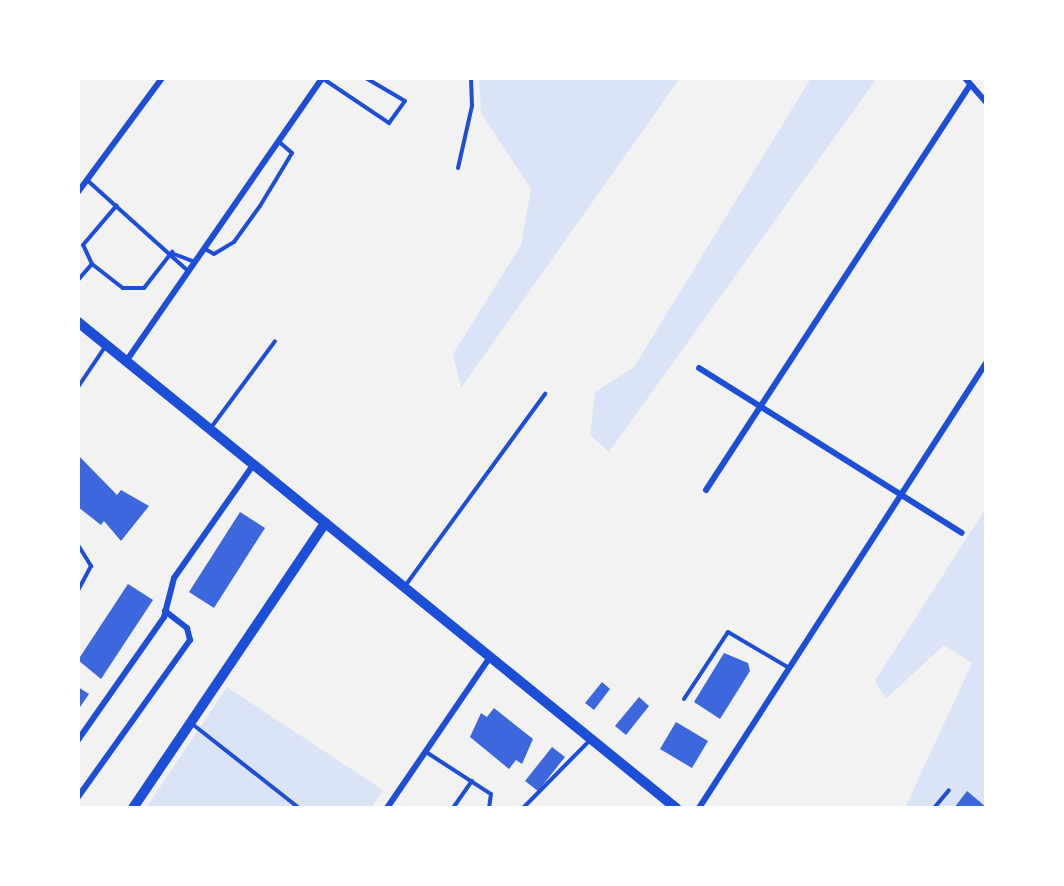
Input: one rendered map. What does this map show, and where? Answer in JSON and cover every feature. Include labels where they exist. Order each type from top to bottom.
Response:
[{"type":"main road","points":[[78,322],[676,808]]},
{"type":"main road","points":[[133,808],[325,523]]},
{"type":"street","points":[[78,192],[162,78]]},
{"type":"street","points":[[127,360],[322,78]]},
{"type":"street","points":[[965,78],[986,102]]},
{"type":"street","points":[[706,490],[759,404],[970,85]]},
{"type":"street","points":[[699,808],[986,363]]},
{"type":"street","points":[[699,368],[962,533]]},
{"type":"street","points":[[78,740],[165,611],[174,578],[253,465]]},
{"type":"street","points":[[78,797],[190,640],[187,628],[165,611]]},
{"type":"street","points":[[387,808],[490,657]]},
{"type":"lane","points":[[322,78],[389,123],[405,101],[366,78]]},
{"type":"lane","points":[[458,168],[472,106],[471,78]]},
{"type":"lane","points":[[204,248],[214,254],[234,242],[260,206],[292,153],[278,141]]},
{"type":"lane","points":[[87,180],[173,253],[188,272]]},
{"type":"lane","points":[[117,205],[83,245],[92,264],[123,288],[144,288],[173,253]]},
{"type":"lane","points":[[173,253],[195,262]]},
{"type":"lane","points":[[78,280],[92,264]]},
{"type":"lane","points":[[209,429],[275,341]]},
{"type":"lane","points":[[78,387],[107,344]]},
{"type":"lane","points":[[405,586],[545,394]]},
{"type":"lane","points":[[78,545],[91,567],[78,590]]},
{"type":"lane","points":[[684,699],[728,632],[789,668]]},
{"type":"lane","points":[[190,723],[299,808]]},
{"type":"lane","points":[[524,807],[591,739]]},
{"type":"lane","points":[[425,751],[491,794],[489,808]]},
{"type":"lane","points":[[453,808],[472,781]]},
{"type":"lane","points":[[934,808],[949,790]]},
{"type":"shaded area","points":[[479,78],[680,78],[461,388],[453,354],[521,245],[531,189],[481,113]]},
{"type":"shaded area","points":[[811,78],[877,78],[609,452],[590,435],[595,392],[634,367]]},
{"type":"shaded area","points":[[986,508],[986,808],[905,808],[972,663],[944,645],[886,699],[875,681]]},
{"type":"shaded area","points":[[227,687],[383,790],[371,808],[146,808]]},
{"type":"building","points":[[78,455],[117,495],[121,490],[149,506],[121,541],[104,521],[101,525],[78,507]]},
{"type":"building","points":[[240,512],[265,528],[214,608],[189,592]]},
{"type":"building","points":[[128,584],[153,600],[101,679],[78,660]]},
{"type":"building","points":[[724,653],[748,663],[750,671],[720,719],[694,702]]},
{"type":"building","points":[[602,682],[610,689],[594,710],[585,703]]},
{"type":"building","points":[[78,687],[89,694],[78,710]]},
{"type":"building","points":[[639,697],[649,706],[626,735],[615,726]]},
{"type":"building","points":[[494,708],[533,739],[522,764],[516,760],[509,769],[470,737],[481,713],[487,717]]},
{"type":"building","points":[[676,722],[708,741],[692,768],[660,749]]},
{"type":"building","points":[[552,747],[565,757],[538,791],[525,781]]},
{"type":"building","points":[[967,791],[986,807],[986,808],[954,808]]}]
